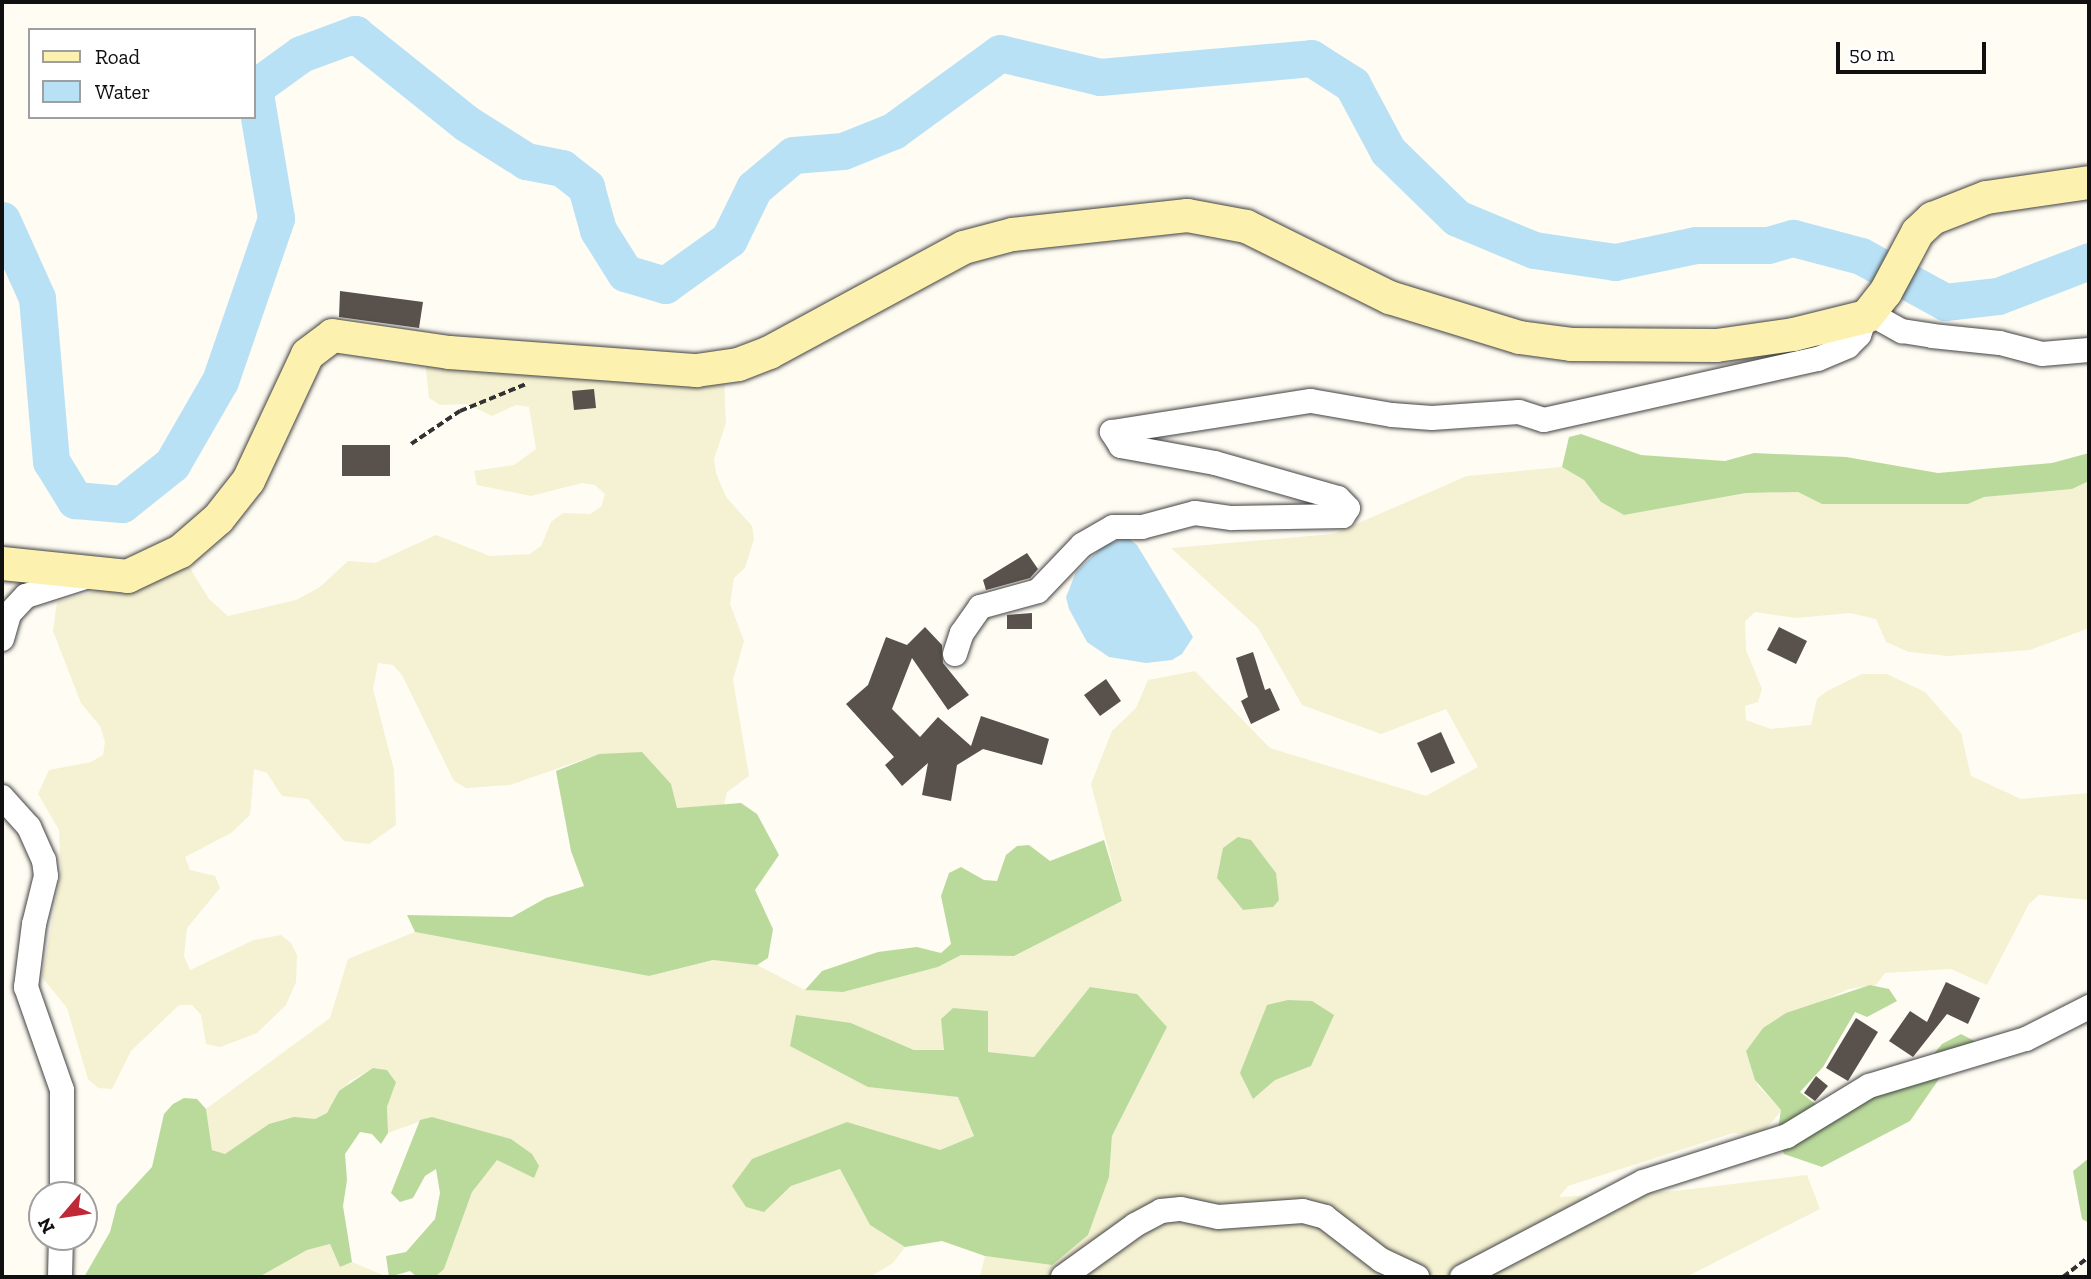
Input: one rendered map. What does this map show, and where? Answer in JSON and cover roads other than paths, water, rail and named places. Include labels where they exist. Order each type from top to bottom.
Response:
[{"type":"street","points":[[955,654],[962,633],[980,607],[1038,591],[1082,545],[1114,527],[1142,527],[1195,513],[1232,518],[1343,516],[1348,508],[1338,498],[1215,463],[1121,446],[1112,432],[1311,401],[1392,415],[1432,418],[1519,412],[1544,420],[1818,359],[1848,346],[1859,335],[1904,251],[1931,218],[1957,205],[2089,182]]},
{"type":"street","points":[[2,563],[127,576],[145,571],[180,551],[218,518],[248,480],[307,354],[325,338],[355,335],[450,352],[647,370],[696,370],[738,363],[769,352],[963,247],[1012,234],[1144,216],[1215,218],[1246,226],[1389,296],[1519,337],[1571,344],[1716,345],[1793,334],[1873,307]]},
{"type":"street","points":[[1873,307],[1902,331],[1922,335],[2000,343],[2042,354],[2089,350]]},
{"type":"street","points":[[2,639],[9,614],[26,596],[95,574]]},
{"type":"street","points":[[2,797],[29,827],[44,860],[44,888],[34,924],[26,988],[62,1090],[62,1181]]},
{"type":"street","points":[[1462,1277],[1643,1182],[1787,1136],[1870,1086],[2026,1039],[2089,1007]]},
{"type":"street","points":[[1063,1277],[1135,1225],[1161,1210],[1181,1209],[1218,1217],[1303,1211],[1325,1217],[1381,1260],[1417,1277]]},
{"type":"street","points":[[60,1277],[61,1251]]},
{"type":"water","points":[[1127,537],[1137,545],[1193,637],[1182,654],[1172,660],[1146,663],[1109,657],[1087,642],[1069,609],[1066,597],[1076,572],[1103,546]]},
{"type":"waterway","points":[[256,87],[301,54],[355,34],[466,123],[526,161],[562,168],[586,187],[598,230],[625,273],[665,285],[729,239],[754,188],[793,155],[843,151],[893,131],[1000,53],[1100,77],[1311,58],[1352,84],[1388,151],[1457,218],[1534,250],[1615,262],[1696,245],[1768,245],[1793,238],[1861,256],[1945,302],[1998,296],[2089,261]]},
{"type":"waterway","points":[[2,220],[37,298],[51,461],[75,500],[122,504],[172,464],[220,381],[276,218],[256,100]]}]
